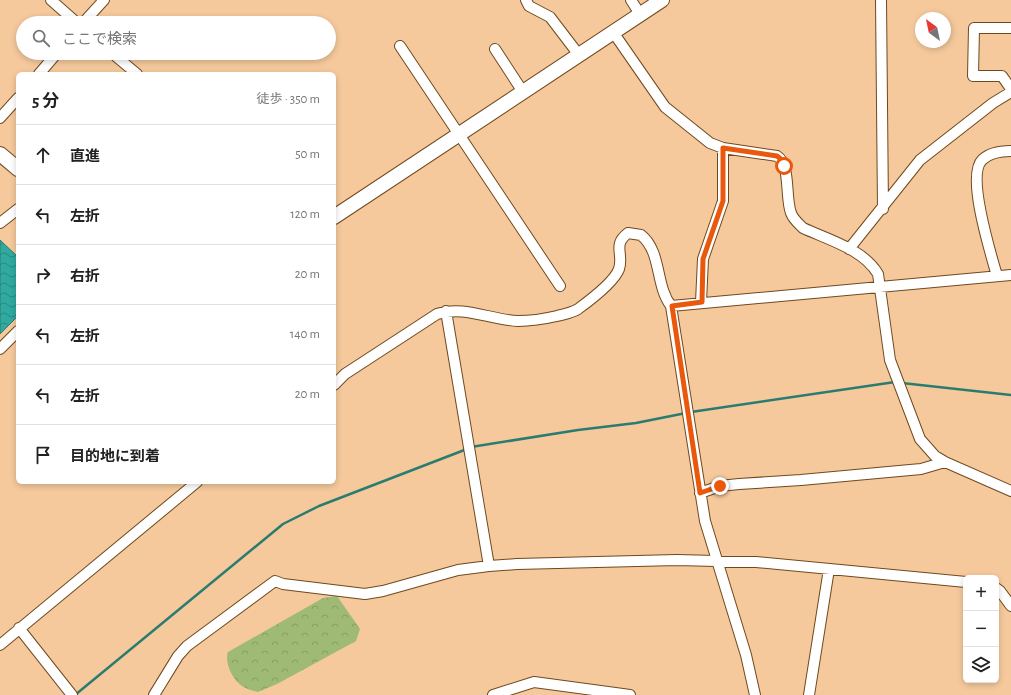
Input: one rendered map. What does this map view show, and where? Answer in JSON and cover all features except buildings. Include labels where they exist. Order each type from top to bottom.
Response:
[{"type":"street","points":[[52,0],[69,16]]},
{"type":"street","points":[[89,16],[104,0]]},
{"type":"street","points":[[526,0],[529,6],[550,17],[579,55]]},
{"type":"street","points":[[632,0],[640,14]]},
{"type":"street","points":[[336,216],[662,0]]},
{"type":"street","points":[[881,0],[883,209]]},
{"type":"street","points":[[1011,28],[974,28],[973,76],[1002,76],[1011,89]]},
{"type":"street","points":[[613,32],[664,107],[710,143],[723,148],[777,156],[782,160],[784,166],[789,206],[796,221],[803,228],[862,255],[872,263],[878,274],[881,287],[890,360],[920,439],[935,456],[945,462],[1011,491]]},
{"type":"street","points":[[400,46],[560,286]]},
{"type":"street","points":[[495,49],[523,92]]},
{"type":"street","points":[[41,72],[51,60]]},
{"type":"street","points":[[120,60],[135,72]]},
{"type":"street","points":[[849,249],[883,209],[920,160],[993,103],[1011,92]]},
{"type":"street","points":[[0,118],[16,100]]},
{"type":"street","points":[[702,302],[703,259],[723,201],[723,148]]},
{"type":"street","points":[[997,276],[976,194],[979,168],[982,160],[994,153],[1011,151]]},
{"type":"street","points":[[0,154],[16,167]]},
{"type":"street","points":[[0,223],[16,211]]},
{"type":"street","points":[[336,383],[344,374],[437,314],[446,311],[459,310],[517,321],[543,320],[576,311],[607,285],[619,269],[619,245],[622,238],[628,233],[635,232],[646,239],[652,249],[666,299],[672,306],[705,521],[746,655],[755,695]]},
{"type":"street","points":[[672,306],[702,302],[1011,275]]},
{"type":"street","points":[[446,311],[489,566]]},
{"type":"street","points":[[0,349],[16,333]]},
{"type":"street","points":[[700,493],[720,486],[921,469],[945,462]]},
{"type":"street","points":[[0,645],[195,484]]},
{"type":"street","points":[[154,695],[178,656],[187,646],[275,581],[283,584],[365,594],[383,592],[458,570],[489,566],[517,564],[718,561],[756,562],[963,582]]},
{"type":"street","points":[[809,695],[829,569]]},
{"type":"street","points":[[999,590],[1011,606]]},
{"type":"street","points":[[19,628],[71,694]]},
{"type":"street","points":[[493,695],[534,682],[563,690],[630,695]]},
{"type":"green space","points":[[337,596],[360,629],[356,641],[277,684],[258,692],[244,687],[235,680],[228,666],[228,652],[323,598]]},
{"type":"water","points":[[0,240],[16,255],[16,318],[0,334]]},
{"type":"waterway","points":[[691,412],[895,382]]},
{"type":"waterway","points":[[902,383],[1011,395]]},
{"type":"waterway","points":[[471,447],[578,430],[636,423],[686,413]]},
{"type":"waterway","points":[[75,695],[283,524],[319,506],[467,449]]},
{"type":"route","points":[[720,486],[700,493],[672,306],[702,302],[703,259],[707,243],[721,212],[723,201],[723,148],[777,156],[782,160],[784,166]]}]
